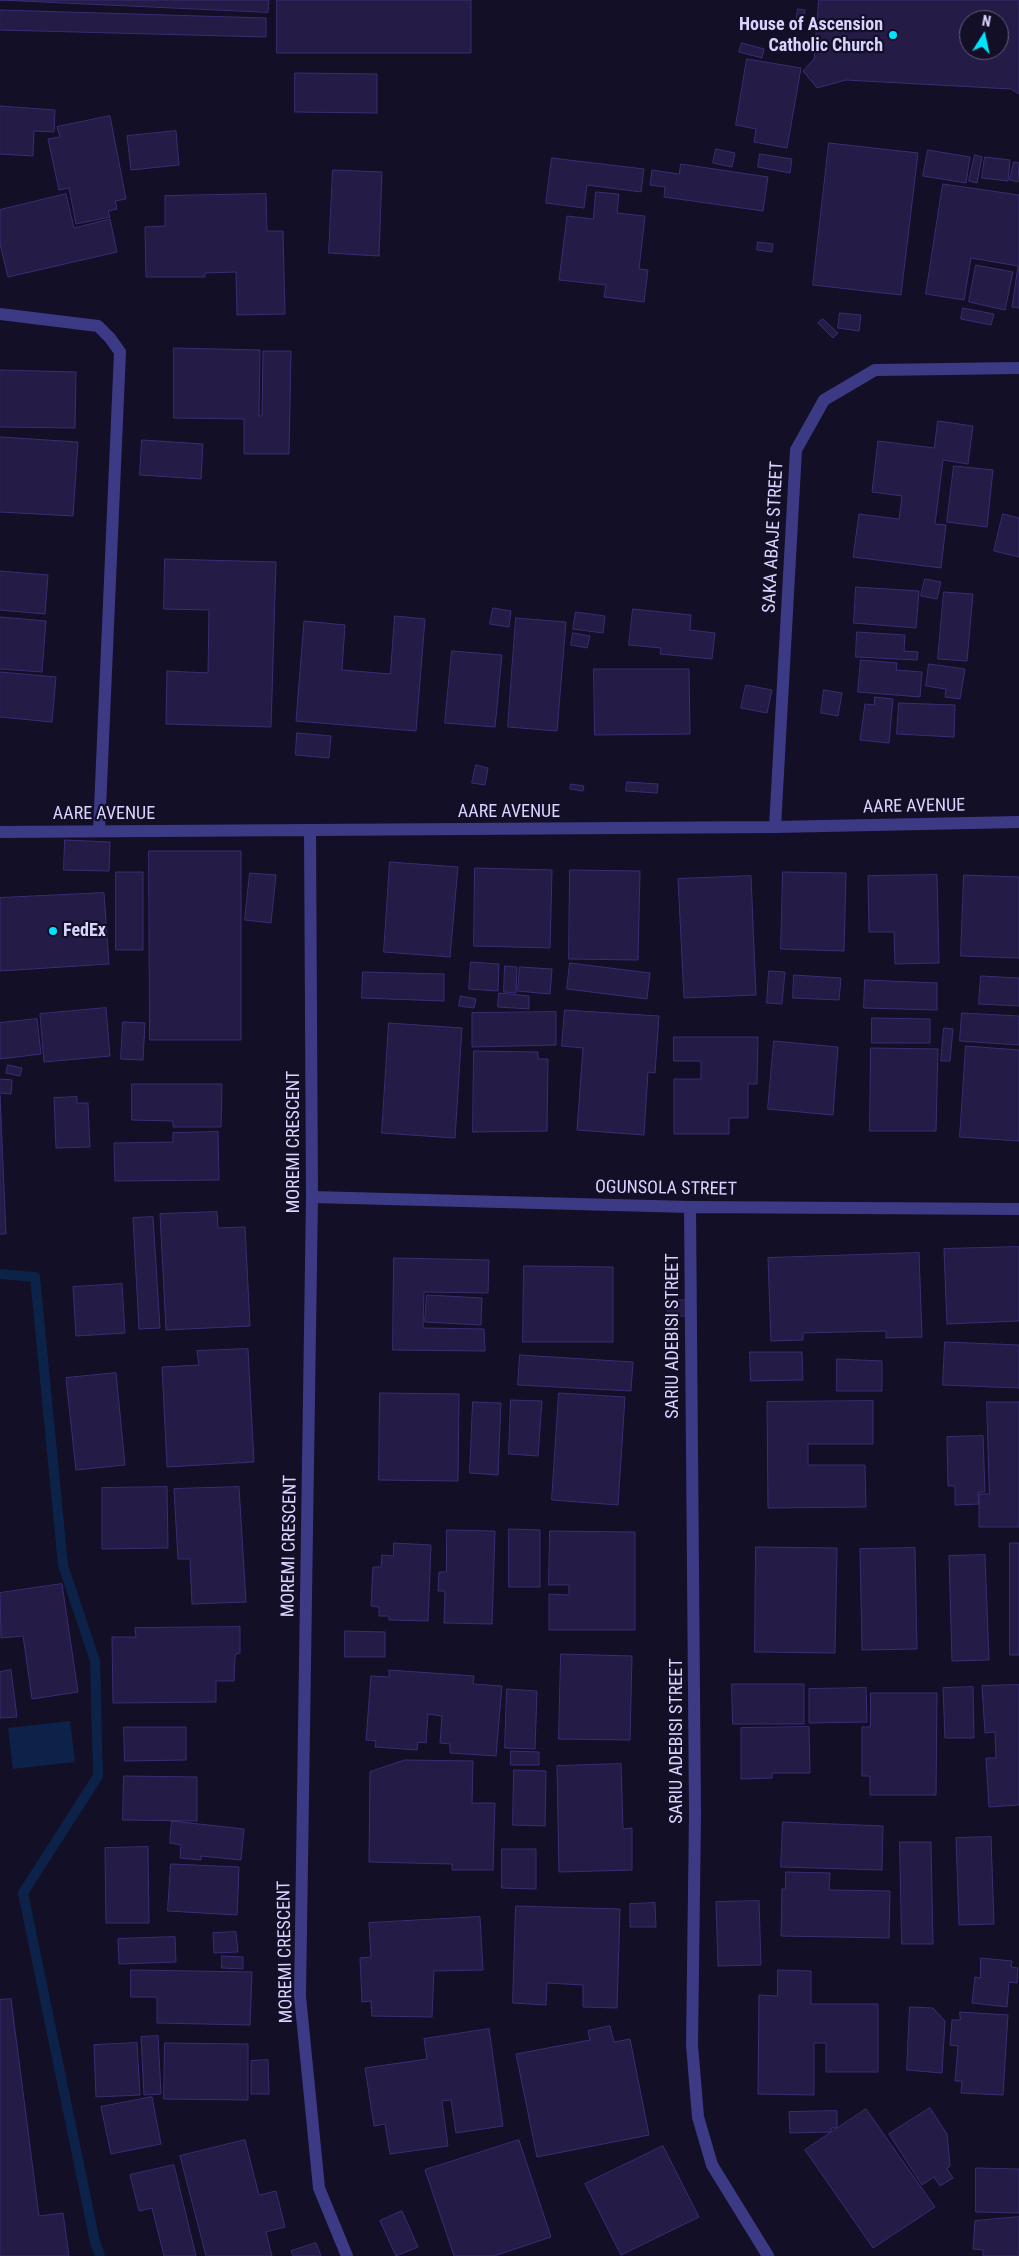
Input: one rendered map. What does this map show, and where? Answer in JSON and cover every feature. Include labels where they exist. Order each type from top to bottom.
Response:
[{"type":"street","points":[[0,314],[98,326],[120,352],[99,832]]},
{"type":"street","name":"SAKA ABAJE STREET","points":[[775,827],[796,450],[824,400],[875,370],[1019,368]]},
{"type":"street","name":"AARE AVENUE","points":[[0,832],[775,827],[1019,822]]},
{"type":"street","name":"MOREMI CRESCENT","points":[[310,831],[312,1198],[300,1996],[319,2188],[347,2256]]},
{"type":"street","name":"OGUNSOLA STREET","points":[[312,1198],[690,1207],[1019,1209]]},
{"type":"street","name":"SARIU ADEBISI STREET","points":[[690,1207],[695,1814],[692,2045],[698,2117],[712,2164],[768,2256]]},
{"type":"water","points":[[70,1721],[75,1762],[13,1769],[8,1728]]},
{"type":"building","points":[[0,0],[269,0],[268,12]]},
{"type":"building","points":[[277,0],[471,0],[471,53],[277,53]]},
{"type":"building","name":"House of Ascension Catholic Church","points":[[819,0],[1019,0],[1019,94],[1011,89],[846,80],[817,88],[803,71],[814,59]]},
{"type":"building","points":[[798,9],[805,10],[802,30],[795,29]]},
{"type":"building","points":[[0,10],[266,18],[266,37],[0,30]]},
{"type":"building","points":[[742,43],[764,49],[762,58],[739,52]]},
{"type":"building","points":[[747,59],[801,68],[787,148],[754,142],[756,129],[736,125]]},
{"type":"building","points":[[295,73],[377,74],[377,113],[295,112]]},
{"type":"building","points":[[0,106],[55,110],[54,132],[34,131],[33,156],[0,154]]},
{"type":"building","points":[[110,116],[126,199],[115,201],[117,209],[108,211],[110,217],[76,224],[69,188],[59,190],[48,139],[60,137],[57,127]]},
{"type":"building","points":[[176,131],[179,165],[131,170],[127,136]]},
{"type":"building","points":[[829,143],[918,153],[901,295],[813,285]]},
{"type":"building","points":[[716,149],[735,153],[732,167],[713,163]]},
{"type":"building","points":[[928,150],[970,157],[966,183],[923,176]]},
{"type":"building","points":[[760,154],[792,159],[790,173],[758,167]]},
{"type":"building","points":[[975,155],[982,157],[977,183],[969,181]]},
{"type":"building","points":[[985,157],[1010,160],[1008,181],[982,178]]},
{"type":"building","points":[[552,158],[644,169],[641,192],[587,185],[584,208],[546,203]]},
{"type":"building","points":[[1014,162],[1019,163],[1018,182],[1010,180]]},
{"type":"building","points":[[681,164],[768,177],[763,211],[664,197],[665,187],[650,185],[652,170],[679,174]]},
{"type":"building","points":[[333,170],[382,172],[379,256],[329,253]]},
{"type":"building","points":[[943,184],[1019,195],[1019,308],[1012,307],[1018,266],[971,258],[964,300],[926,294]]},
{"type":"building","points":[[596,192],[619,194],[617,213],[645,216],[639,269],[648,270],[644,302],[604,297],[606,285],[559,280],[567,216],[593,219]]},
{"type":"building","points":[[66,194],[74,228],[110,219],[117,252],[8,277],[0,244],[0,210]]},
{"type":"building","points":[[266,194],[267,231],[283,231],[285,314],[237,315],[236,272],[205,273],[205,277],[146,277],[145,227],[165,226],[165,196]]},
{"type":"building","points":[[758,242],[773,244],[772,252],[757,250]]},
{"type":"building","points":[[976,265],[1013,272],[1005,310],[969,302]]},
{"type":"building","points":[[963,308],[994,314],[991,325],[961,319]]},
{"type":"building","points":[[840,313],[861,315],[859,331],[838,328]]},
{"type":"building","points":[[823,319],[838,333],[833,338],[818,323]]},
{"type":"building","points":[[174,348],[260,350],[259,416],[262,416],[263,351],[291,351],[289,454],[244,454],[244,419],[174,418]]},
{"type":"building","points":[[0,370],[76,372],[75,428],[0,427]]},
{"type":"building","points":[[938,421],[973,426],[968,464],[943,460],[935,524],[946,525],[941,568],[853,557],[859,514],[899,519],[902,496],[872,492],[878,441],[934,448]]},
{"type":"building","points":[[0,437],[78,442],[73,516],[0,512]]},
{"type":"building","points":[[142,440],[203,444],[201,479],[140,475]]},
{"type":"building","points":[[954,466],[993,470],[987,527],[947,522]]},
{"type":"building","points":[[1003,514],[1019,518],[1019,557],[994,551]]},
{"type":"building","points":[[165,559],[276,562],[271,727],[166,724],[167,671],[208,673],[209,610],[164,609]]},
{"type":"building","points":[[0,571],[48,575],[45,614],[0,610]]},
{"type":"building","points":[[925,579],[941,582],[937,599],[921,596]]},
{"type":"building","points":[[856,587],[919,591],[916,628],[854,623]]},
{"type":"building","points":[[944,592],[973,594],[967,661],[938,659]]},
{"type":"building","points":[[493,608],[511,611],[509,627],[490,624]]},
{"type":"building","points":[[633,609],[691,615],[690,630],[715,633],[712,659],[660,654],[661,648],[629,645]]},
{"type":"building","points":[[576,612],[605,616],[603,633],[573,629]]},
{"type":"building","points":[[395,616],[425,619],[416,731],[296,721],[304,621],[345,625],[342,670],[390,674]]},
{"type":"building","points":[[0,617],[46,621],[42,672],[0,669]]},
{"type":"building","points":[[516,618],[566,622],[557,731],[508,727]]},
{"type":"building","points":[[857,632],[905,635],[904,651],[918,652],[917,660],[856,657]]},
{"type":"building","points":[[573,633],[590,636],[587,648],[571,645]]},
{"type":"building","points":[[452,651],[502,655],[495,727],[445,723]]},
{"type":"building","points":[[861,660],[897,663],[896,670],[922,672],[920,697],[858,692]]},
{"type":"building","points":[[929,664],[965,669],[960,699],[945,697],[946,689],[926,686]]},
{"type":"building","points":[[594,669],[689,669],[690,734],[595,735]]},
{"type":"building","points":[[0,672],[56,677],[52,722],[0,717]]},
{"type":"building","points":[[746,685],[772,690],[767,713],[741,708]]},
{"type":"building","points":[[824,690],[842,693],[838,716],[821,713]]},
{"type":"building","points":[[875,697],[893,699],[889,743],[860,740],[865,704],[874,705]]},
{"type":"building","points":[[899,703],[955,705],[954,737],[897,734]]},
{"type":"building","points":[[297,733],[331,736],[329,758],[296,755]]},
{"type":"building","points":[[476,765],[488,768],[485,785],[472,783]]},
{"type":"building","points":[[627,782],[658,784],[657,793],[626,791]]},
{"type":"building","points":[[571,784],[584,786],[583,791],[570,789]]},
{"type":"building","points":[[65,840],[110,842],[109,871],[64,870]]},
{"type":"building","points":[[149,851],[241,851],[241,1040],[150,1040]]},
{"type":"building","points":[[390,862],[458,867],[450,957],[384,952]]},
{"type":"building","points":[[475,868],[552,870],[550,948],[474,946]]},
{"type":"building","points":[[570,870],[640,871],[638,960],[569,959]]},
{"type":"building","points":[[116,872],[143,872],[143,950],[116,950]]},
{"type":"building","points":[[783,872],[846,873],[844,951],[781,949]]},
{"type":"building","points":[[250,873],[276,875],[271,923],[245,920]]},
{"type":"building","points":[[937,875],[939,963],[895,964],[894,932],[869,932],[868,876]]},
{"type":"building","points":[[964,875],[1019,877],[1019,958],[961,956]]},
{"type":"building","points":[[751,876],[756,995],[684,998],[678,879]]},
{"type":"building","name":"FedEx","points":[[104,893],[109,964],[0,971],[0,898]]},
{"type":"building","points":[[471,962],[499,964],[498,991],[469,989]]},
{"type":"building","points":[[570,963],[650,973],[647,999],[567,989]]},
{"type":"building","points":[[505,966],[517,967],[516,993],[504,992]]},
{"type":"building","points":[[520,967],[552,969],[550,994],[518,991]]},
{"type":"building","points":[[769,971],[785,972],[782,1004],[767,1003]]},
{"type":"building","points":[[363,972],[444,974],[444,1001],[362,998]]},
{"type":"building","points":[[794,975],[841,978],[839,1000],[793,998]]},
{"type":"building","points":[[981,976],[1019,978],[1019,1006],[979,1004]]},
{"type":"building","points":[[865,980],[937,983],[937,1010],[864,1008]]},
{"type":"building","points":[[499,993],[529,996],[529,1009],[498,1007]]},
{"type":"building","points":[[461,996],[476,999],[474,1008],[459,1006]]},
{"type":"building","points":[[106,1008],[110,1056],[44,1062],[40,1014]]},
{"type":"building","points":[[565,1010],[659,1016],[655,1073],[648,1072],[644,1135],[577,1130],[583,1048],[562,1046]]},
{"type":"building","points":[[556,1012],[556,1045],[472,1047],[472,1013]]},
{"type":"building","points":[[962,1013],[1019,1016],[1019,1045],[960,1041]]},
{"type":"building","points":[[872,1018],[930,1019],[930,1043],[872,1043]]},
{"type":"building","points":[[37,1019],[41,1054],[0,1059],[0,1023]]},
{"type":"building","points":[[123,1022],[145,1023],[143,1060],[121,1059]]},
{"type":"building","points":[[389,1023],[462,1028],[455,1138],[382,1133]]},
{"type":"building","points":[[944,1028],[953,1029],[950,1061],[941,1061]]},
{"type":"building","points":[[674,1037],[758,1037],[757,1084],[748,1084],[748,1118],[729,1118],[729,1134],[674,1134],[674,1079],[701,1079],[701,1061],[674,1061]]},
{"type":"building","points":[[774,1041],[838,1047],[833,1115],[768,1109]]},
{"type":"building","points":[[966,1046],[1019,1050],[1019,1141],[960,1137]]},
{"type":"building","points":[[871,1048],[938,1049],[936,1131],[870,1131]]},
{"type":"building","points":[[474,1051],[538,1052],[538,1059],[548,1059],[547,1131],[473,1132]]},
{"type":"building","points":[[8,1065],[22,1068],[20,1076],[6,1073]]},
{"type":"building","points":[[0,1079],[12,1080],[11,1094],[0,1093]]},
{"type":"building","points":[[132,1084],[222,1084],[221,1127],[173,1127],[173,1121],[132,1120]]},
{"type":"building","points":[[0,1095],[6,1234],[0,1234]]},
{"type":"building","points":[[77,1097],[77,1103],[88,1103],[90,1147],[56,1148],[54,1098]]},
{"type":"building","points":[[218,1132],[219,1180],[115,1181],[114,1143],[173,1142],[173,1133]]},
{"type":"building","points":[[217,1212],[218,1228],[245,1227],[250,1326],[166,1330],[160,1214]]},
{"type":"building","points":[[153,1217],[160,1328],[139,1329],[133,1218]]},
{"type":"building","points":[[1019,1247],[1019,1321],[947,1324],[944,1249]]},
{"type":"building","points":[[919,1253],[922,1337],[886,1338],[886,1331],[803,1333],[803,1340],[771,1341],[768,1258]]},
{"type":"building","points":[[394,1258],[489,1260],[488,1293],[424,1292],[423,1328],[484,1329],[485,1351],[393,1350]]},
{"type":"building","points":[[524,1266],[613,1267],[613,1342],[523,1342]]},
{"type":"building","points":[[122,1284],[125,1333],[76,1336],[73,1287]]},
{"type":"building","points":[[427,1295],[482,1298],[481,1325],[425,1322]]},
{"type":"building","points":[[669,1300],[686,1300],[686,1316],[668,1316]]},
{"type":"building","points":[[945,1342],[1019,1345],[1019,1388],[943,1385]]},
{"type":"building","points":[[248,1349],[254,1462],[167,1467],[162,1367],[199,1365],[197,1351]]},
{"type":"building","points":[[750,1352],[802,1352],[803,1380],[751,1381]]},
{"type":"building","points":[[520,1355],[633,1362],[631,1391],[518,1385]]},
{"type":"building","points":[[837,1359],[882,1361],[882,1391],[837,1391]]},
{"type":"building","points":[[116,1373],[125,1465],[76,1470],[66,1378]]},
{"type":"building","points":[[380,1393],[459,1394],[458,1481],[379,1480]]},
{"type":"building","points":[[559,1393],[625,1397],[618,1505],[552,1500]]},
{"type":"building","points":[[511,1400],[542,1401],[538,1456],[509,1454]]},
{"type":"building","points":[[873,1401],[873,1444],[808,1444],[808,1465],[865,1465],[866,1507],[768,1508],[767,1402]]},
{"type":"building","points":[[473,1402],[501,1403],[498,1475],[470,1473]]},
{"type":"building","points":[[987,1402],[1019,1402],[1019,1527],[979,1527],[979,1494],[989,1494]]},
{"type":"building","points":[[983,1436],[985,1492],[978,1492],[979,1504],[955,1505],[955,1486],[948,1486],[947,1437]]},
{"type":"building","points":[[167,1487],[168,1548],[102,1549],[102,1488]]},
{"type":"building","points":[[239,1487],[246,1602],[192,1604],[190,1559],[178,1559],[174,1489]]},
{"type":"building","points":[[509,1529],[540,1530],[540,1587],[509,1587]]},
{"type":"building","points":[[447,1530],[495,1531],[492,1624],[444,1623],[445,1591],[438,1591],[439,1572],[446,1572]]},
{"type":"building","points":[[550,1531],[635,1532],[635,1630],[549,1630],[549,1594],[569,1595],[569,1585],[549,1585]]},
{"type":"building","points":[[394,1543],[431,1545],[428,1621],[389,1620],[389,1616],[379,1616],[379,1607],[371,1606],[373,1567],[381,1567],[382,1555],[393,1556]]},
{"type":"building","points":[[1010,1543],[1019,1543],[1019,1655],[1010,1655]]},
{"type":"building","points":[[756,1547],[837,1548],[835,1653],[755,1652]]},
{"type":"building","points":[[915,1548],[917,1649],[862,1650],[860,1549]]},
{"type":"building","points":[[985,1555],[989,1660],[952,1661],[949,1556]]},
{"type":"building","points":[[62,1584],[78,1692],[32,1699],[23,1636],[1,1638],[0,1593]]},
{"type":"building","points":[[240,1627],[240,1653],[236,1654],[235,1657],[234,1681],[216,1681],[216,1702],[113,1703],[112,1637],[136,1637],[135,1628]]},
{"type":"building","points":[[345,1631],[385,1632],[385,1657],[345,1657]]},
{"type":"building","points":[[561,1654],[632,1656],[630,1740],[559,1739]]},
{"type":"building","points":[[11,1670],[17,1717],[0,1718],[0,1672]]},
{"type":"building","points":[[389,1670],[474,1676],[473,1684],[502,1686],[496,1756],[450,1753],[450,1744],[440,1743],[442,1716],[428,1714],[426,1743],[418,1742],[417,1750],[375,1747],[376,1741],[366,1740],[371,1676],[389,1677]]},
{"type":"building","points":[[732,1684],[804,1684],[804,1724],[733,1724]]},
{"type":"building","points":[[1019,1685],[1019,1805],[989,1807],[986,1758],[996,1758],[995,1732],[985,1733],[982,1686]]},
{"type":"building","points":[[973,1687],[974,1738],[945,1738],[943,1688]]},
{"type":"building","points":[[866,1688],[867,1722],[809,1723],[809,1689]]},
{"type":"building","points":[[507,1689],[537,1691],[535,1749],[505,1748]]},
{"type":"building","points":[[871,1693],[937,1693],[936,1795],[870,1795],[870,1776],[862,1776],[862,1727],[870,1727]]},
{"type":"building","points":[[124,1727],[186,1727],[186,1760],[125,1761]]},
{"type":"building","points":[[809,1727],[810,1773],[772,1773],[772,1778],[741,1779],[741,1728]]},
{"type":"building","points":[[511,1751],[539,1752],[539,1765],[511,1765]]},
{"type":"building","points":[[405,1760],[473,1761],[472,1803],[495,1803],[493,1870],[452,1870],[452,1864],[369,1862],[370,1772]]},
{"type":"building","points":[[621,1764],[623,1829],[632,1828],[632,1870],[559,1872],[557,1766]]},
{"type":"building","points":[[514,1770],[546,1771],[545,1826],[513,1825]]},
{"type":"building","points":[[124,1776],[197,1777],[197,1821],[123,1820]]},
{"type":"building","points":[[172,1821],[244,1829],[241,1860],[201,1856],[201,1860],[180,1858],[181,1845],[170,1843]]},
{"type":"building","points":[[783,1822],[883,1826],[882,1870],[781,1867]]},
{"type":"building","points":[[991,1837],[994,1924],[959,1925],[956,1838]]},
{"type":"building","points":[[900,1842],[931,1842],[933,1944],[902,1944]]},
{"type":"building","points":[[148,1847],[149,1923],[106,1923],[105,1848]]},
{"type":"building","points":[[502,1849],[536,1849],[536,1889],[502,1888]]},
{"type":"building","points":[[171,1864],[239,1867],[237,1915],[168,1911]]},
{"type":"building","points":[[786,1872],[830,1873],[829,1890],[890,1891],[889,1938],[781,1936],[782,1889],[785,1889]]},
{"type":"building","points":[[759,1901],[761,1965],[718,1966],[716,1902]]},
{"type":"building","points":[[655,1903],[656,1927],[630,1927],[630,1904]]},
{"type":"building","points":[[516,1906],[620,1909],[617,2008],[583,2007],[583,1985],[547,1983],[546,2005],[513,2003]]},
{"type":"building","points":[[480,1917],[483,1970],[434,1971],[432,2017],[372,2016],[371,2001],[362,2002],[360,1958],[371,1957],[369,1923]]},
{"type":"building","points":[[236,1932],[238,1952],[214,1953],[213,1933]]},
{"type":"building","points":[[175,1937],[176,1962],[119,1964],[118,1939]]},
{"type":"building","points":[[222,1956],[243,1957],[243,1969],[222,1968]]},
{"type":"building","points":[[981,1958],[1012,1961],[1011,1967],[1018,1968],[1017,1983],[1009,1982],[1007,2007],[972,2003],[975,1977],[980,1978]]},
{"type":"building","points":[[131,1970],[252,1972],[250,2025],[157,2023],[157,1997],[131,1997]]},
{"type":"building","points":[[778,1970],[811,1971],[811,2004],[878,2004],[878,2072],[826,2072],[826,2043],[814,2043],[814,2095],[758,2094],[759,1995],[777,1996]]},
{"type":"building","points":[[11,1999],[39,2216],[63,2213],[69,2256],[0,2256],[0,2000]]},
{"type":"building","points":[[910,2007],[933,2008],[945,2021],[942,2073],[907,2070]]},
{"type":"building","points":[[960,2012],[1008,2015],[1003,2095],[961,2093],[962,2081],[955,2081],[958,2046],[950,2045],[952,2020],[960,2020]]},
{"type":"building","points":[[610,2026],[614,2042],[630,2039],[649,2135],[537,2157],[516,2054],[590,2040],[588,2031]]},
{"type":"building","points":[[489,2029],[503,2126],[456,2133],[451,2100],[442,2101],[448,2146],[390,2154],[385,2124],[374,2126],[365,2068],[427,2059],[424,2039]]},
{"type":"building","points":[[158,2036],[161,2094],[144,2095],[141,2037]]},
{"type":"building","points":[[137,2043],[140,2095],[96,2097],[94,2045]]},
{"type":"building","points":[[165,2043],[248,2044],[248,2100],[164,2099]]},
{"type":"building","points":[[268,2060],[269,2094],[251,2094],[251,2061]]},
{"type":"building","points":[[152,2097],[161,2144],[111,2154],[101,2107]]},
{"type":"building","points":[[930,2108],[947,2134],[950,2166],[947,2169],[953,2178],[940,2186],[934,2177],[922,2185],[889,2134]]},
{"type":"building","points":[[866,2109],[935,2207],[873,2248],[805,2150]]},
{"type":"building","points":[[837,2111],[837,2128],[831,2128],[831,2132],[790,2133],[789,2112]]},
{"type":"building","points":[[245,2140],[259,2195],[276,2191],[285,2227],[266,2232],[272,2256],[206,2256],[180,2156]]},
{"type":"building","points":[[519,2140],[551,2237],[494,2256],[454,2256],[425,2170]]},
{"type":"building","points":[[663,2146],[699,2217],[621,2255],[585,2184]]},
{"type":"building","points":[[174,2165],[196,2256],[164,2256],[152,2208],[139,2211],[130,2175]]},
{"type":"building","points":[[976,2168],[1019,2169],[1019,2213],[976,2212]]},
{"type":"building","points":[[402,2211],[418,2247],[396,2256],[380,2221]]},
{"type":"building","points":[[1019,2217],[1019,2256],[983,2256],[983,2250],[973,2249],[975,2221]]},
{"type":"building","points":[[316,2243],[321,2256],[293,2256],[291,2251]]},
{"type":"waterway","points":[[0,1274],[35,1277],[63,1565],[95,1661],[98,1776],[23,1893],[95,2242],[100,2256]]},
{"type":"place","name":"House of Ascension Catholic Church","points":[[893,35]]},
{"type":"place","name":"FedEx","points":[[53,931]]}]
